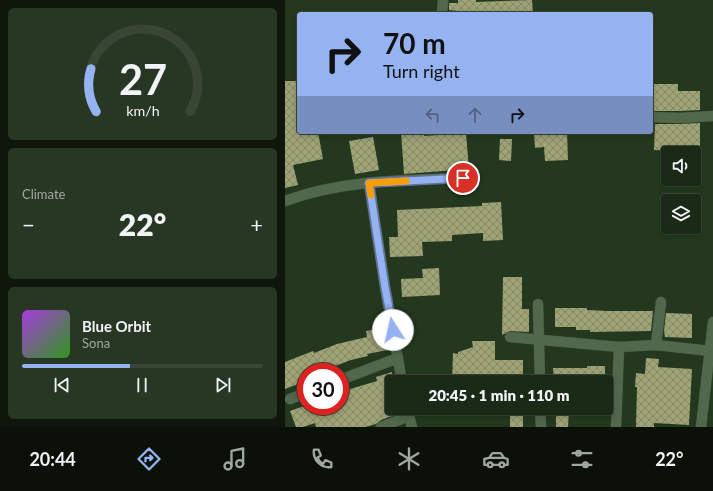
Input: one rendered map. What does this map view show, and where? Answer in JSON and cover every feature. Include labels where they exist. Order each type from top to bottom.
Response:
[{"type":"street","points":[[442,12],[443,0]]},
{"type":"street","points":[[653,117],[679,118],[713,116]]},
{"type":"street","points":[[285,201],[306,194],[369,183],[463,178]]},
{"type":"street","points":[[369,183],[385,287],[401,375]]},
{"type":"street","points":[[656,345],[661,302]]},
{"type":"street","points":[[538,304],[540,375]]},
{"type":"street","points":[[701,427],[713,322]]},
{"type":"street","points":[[510,337],[619,346],[656,345],[710,351]]},
{"type":"street","points":[[616,427],[619,346]]},
{"type":"street","points":[[349,377],[398,358]]},
{"type":"street","points":[[290,399],[297,396]]},
{"type":"street","points":[[381,427],[403,415]]},
{"type":"street","points":[[409,415],[412,427]]},
{"type":"street","points":[[541,415],[541,427]]},
{"type":"building","points":[[458,0],[476,0],[476,2],[532,0],[533,12],[466,12],[449,10],[449,3],[458,3]]},
{"type":"building","points":[[285,81],[297,81],[297,134],[318,134],[323,159],[293,165],[298,185],[285,188]]},
{"type":"building","points":[[654,84],[678,84],[678,91],[700,91],[700,110],[654,111]]},
{"type":"building","points":[[700,123],[700,146],[661,146],[661,150],[654,150],[655,124]]},
{"type":"building","points":[[401,134],[424,134],[424,136],[466,134],[469,169],[404,174]]},
{"type":"building","points":[[534,134],[567,134],[568,160],[545,161],[544,147],[535,148]]},
{"type":"building","points":[[373,137],[379,170],[355,174],[349,141]]},
{"type":"building","points":[[500,139],[512,139],[511,161],[499,160]]},
{"type":"building","points":[[501,202],[503,240],[483,241],[483,233],[452,235],[452,241],[422,242],[423,256],[390,257],[389,237],[398,237],[397,210],[482,206],[482,203]]},
{"type":"building","points":[[439,268],[440,295],[402,297],[401,279],[423,278],[422,269]]},
{"type":"building","points":[[503,277],[522,277],[522,309],[529,309],[529,332],[510,331],[502,335]]},
{"type":"building","points":[[555,308],[587,308],[587,310],[607,311],[653,311],[651,331],[590,332],[590,330],[576,330],[576,327],[555,327]]},
{"type":"building","points":[[666,313],[692,314],[692,338],[665,337],[664,331]]},
{"type":"building","points":[[383,328],[388,350],[367,354],[368,356],[343,363],[297,363],[297,384],[285,389],[285,362],[313,351],[314,353],[337,344],[367,337],[366,331]]},
{"type":"building","points":[[472,341],[495,341],[495,360],[523,360],[523,375],[452,375],[453,353],[458,354],[458,352],[473,347]]},
{"type":"building","points":[[646,358],[659,359],[658,367],[692,369],[689,425],[654,423],[654,427],[636,427],[636,373],[645,374]]},
{"type":"building","points":[[587,366],[605,366],[605,375],[554,375],[553,368],[587,368]]},
{"type":"building","points":[[392,372],[392,375],[385,375],[385,415],[392,416],[381,420],[376,424],[365,427],[316,427],[315,423],[303,427],[296,427],[290,411],[297,408],[297,415],[349,415],[349,389],[377,381],[376,377]]},
{"type":"building","points":[[510,415],[523,415],[523,427],[510,427]]},
{"type":"building","points":[[556,415],[569,415],[568,427],[556,427]]},
{"type":"slow traffic","points":[[371,195],[369,183],[406,181]]},
{"type":"route","points":[[393,330],[369,183],[463,178]]}]
